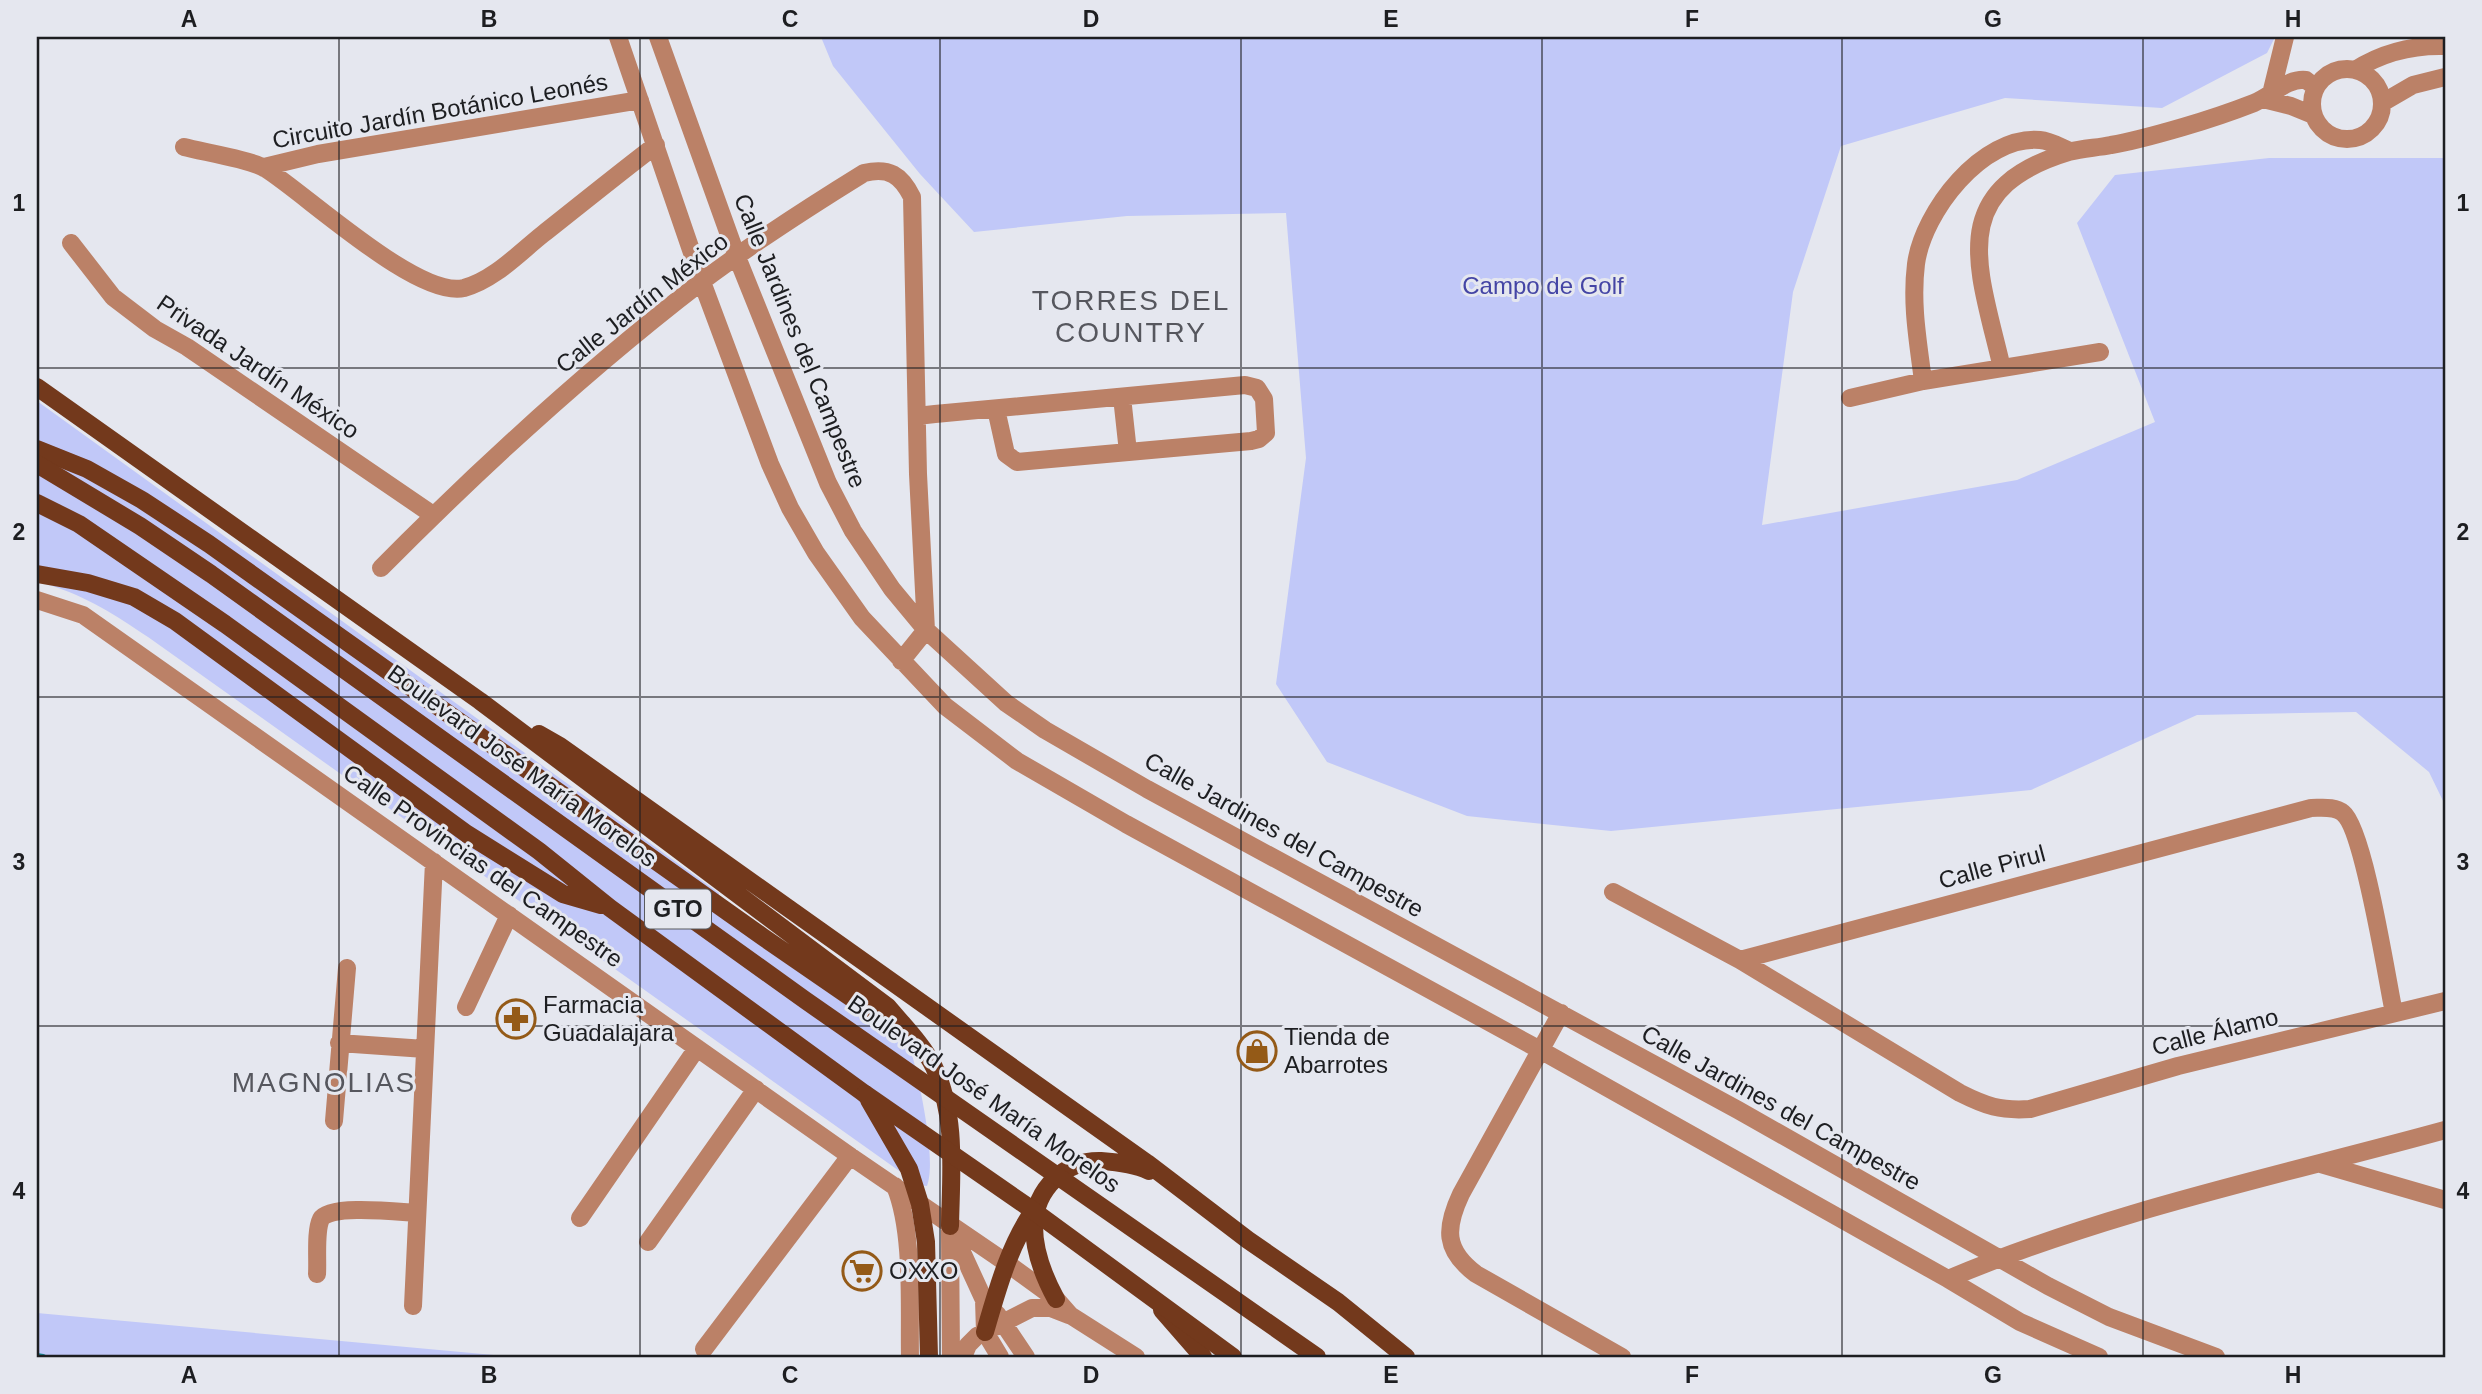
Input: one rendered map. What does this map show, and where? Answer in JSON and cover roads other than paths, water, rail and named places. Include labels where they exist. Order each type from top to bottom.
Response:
[{"type":"main road","points":[[37,387],[144,460],[480,701],[888,1007],[921,1046],[934,1067],[947,1103],[951,1165],[950,1226]]},
{"type":"main road","points":[[37,449],[87,468],[209,544],[921,1046]]},
{"type":"main road","name":"Boulevard José María Morelos","points":[[37,464],[140,526],[211,574],[805,1000],[1317,1357]]},
{"type":"main road","name":"GTO","points":[[37,503],[79,524],[225,624],[539,851],[610,908],[865,1094],[1031,1209],[1233,1357]]},
{"type":"main road","points":[[37,574],[88,583],[134,597],[175,621],[519,869],[563,894],[610,908]]},
{"type":"main road","points":[[480,701],[561,746],[1147,1163],[1248,1240],[1338,1302],[1406,1357]]},
{"type":"main road","points":[[865,1094],[909,1169],[920,1204],[926,1242],[929,1357]]},
{"type":"main road","points":[[985,1332],[1024,1224],[1055,1178],[1072,1165],[1087,1161],[1107,1161],[1141,1167],[1174,1184]]},
{"type":"main road","points":[[1042,1198],[1034,1223],[1035,1239],[1043,1271],[1056,1299]]},
{"type":"main road","points":[[1144,1293],[1170,1318],[1203,1357]]},
{"type":"street","points":[[618,37],[702,282],[770,464],[790,508],[816,553],[862,618],[945,706],[1017,761],[1126,824],[1542,1051],[2020,1322],[2099,1357]]},
{"type":"street","name":"Calle Jardines del Campestre","points":[[658,37],[737,257],[828,484],[892,589],[926,630],[1006,703],[1045,730],[1147,789],[1561,1013],[2048,1286],[2109,1317],[2216,1357]]},
{"type":"street","points":[[2267,97],[2285,37]]},
{"type":"street","points":[[2355,70],[2374,57],[2397,50],[2445,46]]},
{"type":"street","points":[[2002,368],[1982,281],[1979,242],[1983,214],[1990,201],[2010,179],[2021,171],[2070,151],[2158,135],[2267,97],[2285,85],[2300,80],[2311,82],[2315,87],[2313,115],[2320,128],[2332,136],[2346,139],[2360,137],[2372,129],[2380,117],[2380,92],[2365,74],[2355,70],[2332,72],[2315,87]]},
{"type":"street","points":[[2382,103],[2413,85],[2445,77]]},
{"type":"street","points":[[2267,97],[2313,115]]},
{"type":"street","name":"Circuito Jardín Botánico Leonés","points":[[264,167],[330,152],[640,100]]},
{"type":"street","points":[[1923,382],[1913,306],[1916,262],[1926,233],[1943,201],[1965,174],[1980,161],[2012,143],[2039,140],[2070,151]]},
{"type":"street","name":"Circuito Jardín Botánico Leonés","points":[[264,167],[316,208],[411,274],[449,289],[463,288],[498,271],[656,145]]},
{"type":"street","points":[[184,147],[264,167]]},
{"type":"street","name":"Calle Jardín México","points":[[381,568],[433,515],[542,414],[702,282],[864,173],[883,170],[894,173],[901,179],[912,197],[926,630]]},
{"type":"street","name":"Privada Jardín México","points":[[71,243],[113,297],[155,329],[187,347],[433,515]]},
{"type":"street","points":[[1850,398],[1923,382],[2100,352]]},
{"type":"street","points":[[917,416],[1245,385],[1258,388],[1264,399],[1266,433],[1259,439],[1017,462],[1006,454],[996,409]]},
{"type":"street","points":[[1122,397],[1128,452]]},
{"type":"street","name":"Calle Provincias del Campestre","points":[[37,600],[83,615],[850,1156],[1008,1264],[1056,1299],[1070,1315]]},
{"type":"street","points":[[901,661],[926,630]]},
{"type":"street","name":"Calle Pirul","points":[[1740,960],[2311,808],[2327,808],[2344,813],[2352,824],[2366,871],[2394,1013]]},
{"type":"street","points":[[413,1306],[435,862]]},
{"type":"street","points":[[1613,892],[1740,960]]},
{"type":"street","points":[[466,1007],[509,915]]},
{"type":"street","name":"Calle Álamo","points":[[1740,960],[1960,1093],[1998,1109],[2030,1109],[2178,1066],[2445,1001]]},
{"type":"street","points":[[334,1121],[347,968]]},
{"type":"street","points":[[1561,1013],[1461,1194],[1450,1226],[1450,1240],[1458,1258],[1476,1274],[1622,1357]]},
{"type":"street","points":[[339,1042],[425,1049]]},
{"type":"street","points":[[580,1218],[697,1048]]},
{"type":"street","points":[[648,1242],[756,1089]]},
{"type":"street","points":[[1948,1279],[1999,1258],[2173,1200],[2445,1130]]},
{"type":"street","points":[[704,1349],[850,1156]]},
{"type":"street","points":[[2321,1164],[2445,1200]]},
{"type":"street","points":[[895,1186],[900,1199],[906,1248],[910,1357]]},
{"type":"street","points":[[317,1274],[320,1222],[327,1212],[342,1210],[417,1213]]},
{"type":"street","points":[[950,1226],[993,1310],[1026,1357]]},
{"type":"street","points":[[950,1226],[951,1357]]},
{"type":"street","points":[[993,1310],[1051,1308],[1070,1315],[1136,1357]]},
{"type":"street","points":[[963,1357],[968,1345],[985,1332],[1000,1357]]},
{"type":"waterway","points":[[37,1356],[43,1357]]},
{"type":"place","name":"Farmacia Guadalajara","points":[[516,1019]]},
{"type":"place","name":"Tienda de Abarrotes","points":[[1257,1051]]},
{"type":"place","name":"OXXO","points":[[862,1271]]},
{"type":"district","name":"TORRES DEL COUNTRY","points":[[1131,316]]},
{"type":"district","name":"MAGNOLIAS","points":[[324,1082]]},
{"type":"park label","name":"Campo de Golf","points":[[1543,286]]}]
